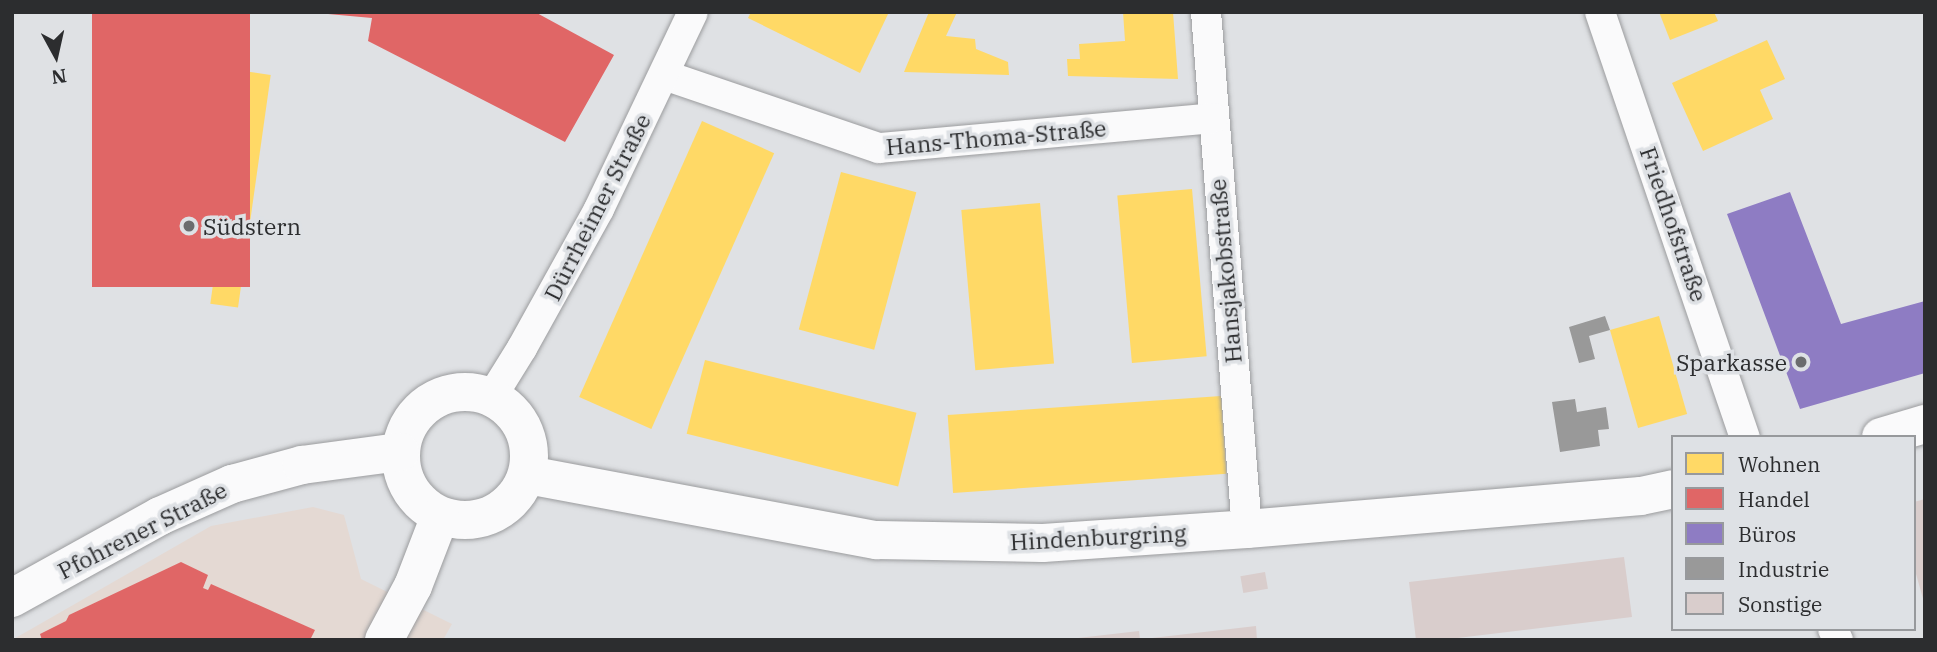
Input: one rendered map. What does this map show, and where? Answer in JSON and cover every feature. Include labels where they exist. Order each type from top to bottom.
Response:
[{"type":"main road","points":[[456,392],[475,392],[491,398],[519,419],[530,449],[528,475],[513,501],[489,517],[455,521],[440,516],[419,503],[409,490],[402,472],[400,452],[404,434],[416,413],[434,399],[456,392]]},
{"type":"main road","points":[[1888,435],[1925,424]]},
{"type":"main road","name":"Pfohrener Straße","points":[[12,598],[160,516],[232,484],[302,465],[400,452]]},
{"type":"main road","name":"Hindenburgring","points":[[528,475],[877,540],[1043,543],[1642,496],[1671,489]]},
{"type":"main road","points":[[384,640],[412,586],[440,516]]},
{"type":"street","name":"Dürrheimer Straße","points":[[491,398],[522,348],[599,209],[693,12]]},
{"type":"street","name":"Hansjakobstraße","points":[[1206,12],[1247,529]]},
{"type":"street","name":"Friedhofstraße","points":[[1600,12],[1744,435]]},
{"type":"street","name":"Hans-Thoma-Straße","points":[[664,75],[879,148],[1213,118]]},
{"type":"shaded area","points":[[313,507],[344,515],[361,579],[452,624],[443,640],[12,640],[211,526]]},
{"type":"building: Wohnen","points":[[751,12],[889,12],[860,73],[748,18]]},
{"type":"building: Wohnen","points":[[929,12],[957,12],[946,36],[975,39],[976,49],[1008,62],[1009,75],[904,72]]},
{"type":"building: Wohnen","points":[[1123,12],[1173,12],[1178,79],[1068,76],[1067,59],[1080,59],[1079,44],[1125,41]]},
{"type":"building: Wohnen","points":[[1659,12],[1714,12],[1718,21],[1670,40]]},
{"type":"building: Wohnen","points":[[1767,40],[1785,79],[1760,90],[1773,119],[1703,151],[1672,83]]},
{"type":"building: Wohnen","points":[[243,71],[271,75],[238,308],[210,304]]},
{"type":"building: Wohnen","points":[[702,121],[774,153],[651,429],[579,397]]},
{"type":"building: Wohnen","points":[[841,172],[916,192],[874,350],[799,329]]},
{"type":"building: Wohnen","points":[[1192,189],[1207,356],[1132,363],[1117,196]]},
{"type":"building: Wohnen","points":[[1040,203],[1054,363],[975,370],[961,210]]},
{"type":"building: Wohnen","points":[[1659,316],[1687,414],[1638,428],[1610,330]]},
{"type":"building: Wohnen","points":[[705,360],[917,413],[898,486],[687,434]]},
{"type":"building: Wohnen","points":[[1221,396],[1226,474],[953,493],[948,415]]},
{"type":"building: Handel","points":[[92,12],[250,12],[250,287],[92,287]]},
{"type":"building: Handel","points":[[306,12],[535,12],[614,55],[565,142],[368,41],[372,18]]},
{"type":"building: Handel","points":[[181,562],[208,575],[203,588],[208,590],[211,584],[315,630],[310,640],[42,640],[40,634],[66,621],[69,615]]},
{"type":"building: Büros","points":[[1790,192],[1841,324],[1925,301],[1925,373],[1800,409],[1727,214]]},
{"type":"building: Industrie","points":[[1605,316],[1610,330],[1589,336],[1595,359],[1579,363],[1569,327]]},
{"type":"building: Industrie","points":[[1575,399],[1577,412],[1606,407],[1609,429],[1598,430],[1600,446],[1560,452],[1552,402]]},
{"type":"building: Sonstige","points":[[1925,499],[1925,602],[1916,574],[1916,501]]},
{"type":"building: Sonstige","points":[[1624,557],[1632,617],[1441,640],[1416,640],[1409,582]]},
{"type":"building: Sonstige","points":[[1265,572],[1268,589],[1243,593],[1240,576]]},
{"type":"building: Sonstige","points":[[1256,626],[1257,640],[1152,640],[1152,638]]},
{"type":"building: Sonstige","points":[[1139,631],[1140,640],[1078,640],[1078,638]]},
{"type":"place","name":"Südstern","points":[[189,226]]},
{"type":"place","name":"Sparkasse","points":[[1801,362]]}]
